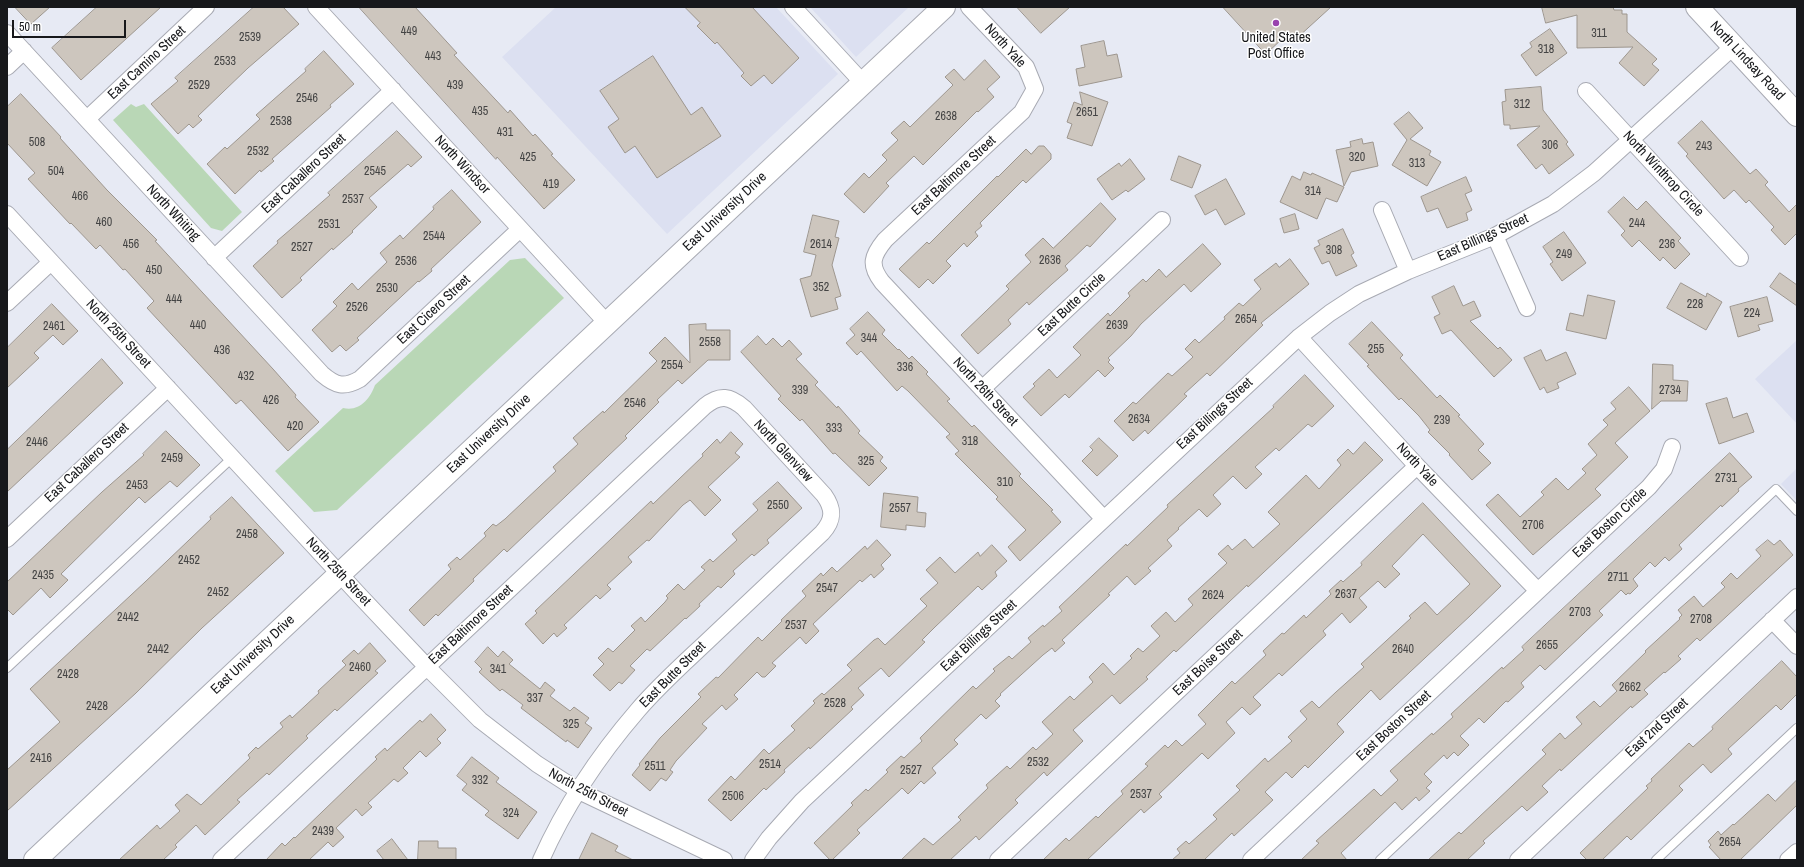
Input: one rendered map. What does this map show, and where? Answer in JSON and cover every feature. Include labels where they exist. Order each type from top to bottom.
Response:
[{"type":"main road","name":"East University Drive","points":[[35,860],[944,7]]},
{"type":"main road","name":"North Lindsay Road","points":[[1697,7],[1797,115]]},
{"type":"street","name":"East Camino Street","points":[[87,119],[206,7]]},
{"type":"street","name":"North Windsor","points":[[316,7],[607,323]]},
{"type":"street","points":[[793,7],[863,83]]},
{"type":"street","name":"North Yale","points":[[969,7],[1026,67],[1035,89]]},
{"type":"street","name":"North Whiting","points":[[7,33],[322,374],[336,384],[344,386]]},
{"type":"street","name":"East Billings Street","points":[[753,860],[769,838],[802,801],[1299,337],[1349,300],[1408,271],[1495,236],[1553,204],[1594,173],[1734,46]]},
{"type":"street","points":[[7,67],[24,51]]},
{"type":"street","name":"East Baltimore Street","points":[[873,261],[875,254],[885,240],[1022,112],[1035,89]]},
{"type":"street","name":"East Caballero Street","points":[[214,258],[393,90]]},
{"type":"street","name":"North Winthrop Circle","points":[[1586,90],[1740,258]]},
{"type":"street","points":[[1382,210],[1408,271]]},
{"type":"street","name":"North 25th Street","points":[[7,214],[339,574],[461,702],[499,736],[536,764],[579,791],[724,860]]},
{"type":"street","name":"East Butte Circle","points":[[982,389],[1162,220]]},
{"type":"street","name":"East Cicero Street","points":[[344,386],[360,379],[366,374],[520,229]]},
{"type":"street","points":[[1495,236],[1527,308]]},
{"type":"street","name":"North 26th Street","points":[[873,261],[874,269],[882,282],[1104,519]]},
{"type":"street","points":[[7,303],[51,262]]},
{"type":"street","name":"North Yale","points":[[1299,337],[1418,466],[1538,592]]},
{"type":"street","name":"East Caballero Street","points":[[7,539],[168,388]]},
{"type":"street","name":"East Baltimore Street","points":[[221,860],[705,406],[718,398],[725,397]]},
{"type":"street","name":"North Glenview","points":[[725,397],[732,398],[744,408],[819,489],[828,500],[832,514]]},
{"type":"street","name":"East Boston Circle","points":[[1538,592],[1653,483],[1664,469],[1672,447]]},
{"type":"street","name":"East Boise Street","points":[[998,860],[1418,466]]},
{"type":"street","name":"East Butte Street","points":[[541,860],[553,835],[579,791],[608,748],[643,705],[673,674],[822,533],[831,521],[832,514]]},
{"type":"street","name":"East Boston Street","points":[[1254,859],[1538,592]]},
{"type":"street","name":"East 2nd Street","points":[[1518,860],[1797,597]]},
{"type":"street","points":[[1772,620],[1797,646]]},
{"type":"street","points":[[1788,860],[1797,852]]},
{"type":"lane","points":[[7,668],[232,458]]},
{"type":"lane","points":[[1380,860],[1776,489],[1797,511]]},
{"type":"lane","points":[[1656,860],[1797,728]]},
{"type":"shaded area","points":[[556,7],[776,7],[838,74],[667,234],[502,57]]},
{"type":"shaded area","points":[[810,7],[909,7],[856,57]]},
{"type":"shaded area","points":[[1797,340],[1797,424],[1755,379]]},
{"type":"shaded area","points":[[1797,468],[1797,501],[1781,484]]},
{"type":"green space","points":[[131,104],[136,107],[144,104],[242,212],[222,231],[211,228],[113,120]]},
{"type":"green space","points":[[525,258],[564,298],[337,510],[314,512],[275,471],[343,408],[354,408],[363,403],[370,395],[375,385],[510,260]]},
{"type":"building","points":[[15,7],[50,7],[31,24]]},
{"type":"building","points":[[97,7],[161,7],[81,80],[52,48]]},
{"type":"building","points":[[254,7],[283,7],[299,24],[248,68],[198,116],[202,120],[193,128],[189,124],[178,134],[151,104],[178,81],[175,78]]},
{"type":"building","points":[[359,7],[415,7],[457,53],[454,55],[508,113],[510,110],[533,136],[535,134],[553,154],[551,155],[575,180],[544,209],[497,157],[496,159]]},
{"type":"building","points":[[685,7],[752,7],[799,58],[772,84],[764,75],[751,86],[741,76],[744,73],[717,42],[715,44],[697,26],[700,23]]},
{"type":"building","points":[[1017,7],[1070,7],[1041,33]]},
{"type":"building","name":"United States Post Office","points":[[1223,7],[1331,7],[1297,38],[1293,34],[1287,40],[1284,37],[1266,54]]},
{"type":"building","points":[[1542,7],[1613,7],[1614,10],[1622,10],[1622,14],[1627,14],[1627,32],[1657,59],[1652,64],[1659,70],[1644,86],[1619,63],[1633,47],[1577,48],[1577,15],[1546,23]]},
{"type":"building","points":[[1550,29],[1567,53],[1536,76],[1521,55],[1532,47],[1530,43]]},
{"type":"building","points":[[1104,41],[1107,56],[1117,54],[1122,77],[1079,86],[1076,69],[1085,67],[1081,46]]},
{"type":"building","points":[[324,51],[354,84],[330,105],[331,107],[272,159],[274,161],[261,172],[260,170],[235,194],[207,164],[225,147],[227,149],[260,119],[256,115],[306,71],[305,69]]},
{"type":"building","points":[[653,56],[691,115],[702,107],[721,136],[657,178],[635,146],[625,153],[608,127],[619,119],[600,91]]},
{"type":"building","points":[[985,60],[1000,77],[987,89],[994,97],[978,112],[977,111],[923,165],[914,156],[886,183],[889,186],[864,213],[844,194],[864,173],[869,178],[887,160],[882,155],[898,140],[891,133],[904,121],[910,127],[953,85],[945,77],[954,69],[964,80]]},
{"type":"building","points":[[1541,87],[1543,110],[1568,142],[1566,144],[1574,155],[1549,174],[1542,164],[1536,169],[1517,145],[1540,126],[1510,129],[1510,125],[1504,125],[1502,102],[1506,101],[1505,90]]},
{"type":"building","points":[[1080,92],[1108,102],[1092,146],[1067,138],[1072,124],[1067,122],[1074,102],[1082,105]]},
{"type":"building","points":[[21,94],[107,190],[157,240],[155,241],[273,369],[296,395],[295,397],[319,422],[288,451],[241,400],[236,404],[147,308],[154,301],[125,269],[123,270],[100,245],[96,249],[71,223],[70,224],[28,179],[35,173],[7,143],[7,107]]},
{"type":"building","points":[[1409,112],[1423,128],[1410,139],[1431,151],[1429,155],[1441,162],[1427,186],[1392,165],[1407,140],[1394,124]]},
{"type":"building","points":[[1702,121],[1750,174],[1756,169],[1768,182],[1765,185],[1789,212],[1797,204],[1797,233],[1785,245],[1771,230],[1774,227],[1749,200],[1746,203],[1734,190],[1724,199],[1686,156],[1688,154],[1678,143]]},
{"type":"building","points":[[397,131],[422,157],[411,167],[408,164],[369,198],[377,207],[352,231],[353,232],[333,250],[332,248],[300,278],[302,280],[282,298],[253,266],[278,243],[277,241],[330,195],[328,193]]},
{"type":"building","points":[[1362,139],[1363,144],[1373,142],[1378,166],[1351,172],[1344,186],[1336,150],[1351,147],[1350,142]]},
{"type":"building","points":[[1039,146],[1044,146],[1051,154],[1051,159],[1026,183],[1023,180],[980,223],[982,226],[975,232],[978,236],[967,247],[964,243],[946,261],[951,266],[933,284],[928,279],[919,288],[899,269],[927,242],[929,244],[1026,149],[1031,154]]},
{"type":"building","points":[[1179,156],[1201,165],[1192,188],[1171,180]]},
{"type":"building","points":[[1130,159],[1145,179],[1128,192],[1126,190],[1112,200],[1097,179],[1119,163],[1121,166]]},
{"type":"building","points":[[1304,172],[1311,175],[1312,173],[1344,187],[1337,202],[1326,198],[1317,219],[1280,202],[1292,176],[1300,180]]},
{"type":"building","points":[[1466,177],[1472,191],[1465,194],[1472,210],[1466,213],[1468,220],[1447,228],[1438,208],[1427,212],[1421,197]]},
{"type":"building","points":[[1226,179],[1245,214],[1225,225],[1216,209],[1205,215],[1195,196]]},
{"type":"building","points":[[452,190],[481,222],[431,269],[432,271],[419,282],[418,281],[357,338],[359,340],[346,351],[340,345],[332,352],[312,330],[337,306],[333,302],[352,283],[358,290],[387,262],[380,253],[400,235],[403,239],[434,209],[433,207]]},
{"type":"building","points":[[1624,197],[1637,210],[1646,201],[1681,238],[1678,241],[1690,254],[1675,269],[1663,257],[1660,261],[1639,240],[1632,247],[1621,235],[1625,231],[1608,212]]},
{"type":"building","points":[[1101,203],[1116,219],[1090,247],[1087,245],[1065,266],[1068,270],[1029,305],[1027,302],[1008,320],[1011,324],[978,354],[961,335],[1009,289],[1006,286],[1031,262],[1025,255],[1043,238],[1053,248]]},
{"type":"building","points":[[1295,214],[1299,229],[1284,233],[1280,219]]},
{"type":"building","points":[[813,215],[839,221],[835,237],[839,238],[832,265],[841,296],[835,298],[838,309],[811,317],[800,279],[811,276],[816,255],[804,252]]},
{"type":"building","points":[[1343,229],[1354,253],[1351,255],[1357,266],[1336,276],[1329,261],[1322,264],[1314,248],[1320,245],[1318,241]]},
{"type":"building","points":[[1564,232],[1586,263],[1562,281],[1550,264],[1553,262],[1543,247]]},
{"type":"building","points":[[1203,244],[1221,264],[1191,292],[1184,284],[1141,324],[1108,358],[1110,360],[1108,362],[1114,368],[1105,377],[1098,370],[1069,398],[1065,394],[1041,416],[1023,397],[1035,386],[1033,384],[1049,369],[1057,378],[1081,355],[1073,347],[1108,313],[1110,316],[1130,296],[1128,293],[1143,279],[1146,282],[1159,269],[1166,277]]},
{"type":"building","points":[[1290,259],[1309,284],[1261,323],[1263,325],[1210,376],[1207,373],[1184,394],[1187,396],[1148,434],[1145,430],[1133,441],[1114,421],[1133,402],[1136,404],[1168,373],[1172,376],[1193,357],[1185,349],[1195,339],[1199,343],[1225,319],[1224,317],[1239,303],[1243,306],[1261,289],[1254,280],[1276,263],[1279,267]]},
{"type":"building","points":[[1780,273],[1797,285],[1797,306],[1770,287]]},
{"type":"building","points":[[1681,283],[1706,297],[1707,293],[1722,302],[1706,330],[1667,308]]},
{"type":"building","points":[[1454,286],[1463,306],[1474,301],[1481,316],[1470,321],[1498,349],[1500,347],[1512,360],[1494,377],[1451,330],[1442,334],[1434,317],[1440,314],[1432,297]]},
{"type":"building","points":[[1588,295],[1615,301],[1606,339],[1566,330],[1570,313],[1583,316]]},
{"type":"building","points":[[1767,297],[1773,321],[1758,325],[1760,330],[1738,337],[1730,307]]},
{"type":"building","points":[[52,304],[78,331],[63,345],[53,335],[34,353],[39,358],[7,388],[7,348]]},
{"type":"building","points":[[868,312],[885,330],[882,334],[909,359],[912,356],[928,372],[926,374],[950,399],[947,401],[972,427],[974,425],[1021,474],[1019,476],[1053,510],[1051,511],[1061,522],[1020,561],[1008,547],[1026,530],[996,499],[998,497],[955,454],[959,451],[946,437],[950,434],[908,391],[902,386],[897,391],[861,351],[857,355],[846,343],[855,335],[850,329]]},
{"type":"building","points":[[1372,322],[1403,355],[1400,358],[1437,398],[1440,395],[1460,415],[1458,416],[1484,444],[1478,450],[1491,463],[1472,480],[1449,455],[1450,454],[1428,432],[1430,430],[1419,416],[1401,398],[1399,400],[1367,366],[1369,365],[1349,344]]},
{"type":"building","points":[[706,324],[706,330],[730,330],[730,360],[708,360],[682,384],[678,380],[657,400],[659,402],[625,436],[627,438],[507,552],[504,549],[438,616],[436,614],[424,626],[409,610],[451,569],[448,565],[457,557],[460,560],[486,536],[484,533],[493,524],[496,526],[505,519],[556,471],[553,467],[578,444],[573,438],[603,411],[604,413],[657,361],[649,353],[665,337],[690,363],[689,325]]},
{"type":"building","points":[[758,336],[766,345],[773,338],[782,347],[789,340],[802,354],[796,359],[818,382],[815,385],[837,408],[838,406],[860,431],[858,433],[883,457],[880,461],[887,468],[869,486],[835,453],[833,454],[802,419],[800,421],[778,399],[781,396],[741,352]]},
{"type":"building","points":[[1541,350],[1546,361],[1566,352],[1576,374],[1557,383],[1559,388],[1547,393],[1544,387],[1540,390],[1524,358]]},
{"type":"building","points":[[102,359],[123,383],[7,492],[7,450]]},
{"type":"building","points":[[1653,364],[1673,365],[1673,380],[1688,381],[1687,401],[1661,401],[1652,409]]},
{"type":"building","points":[[1305,375],[1334,406],[1312,427],[1308,424],[1279,451],[1276,448],[1255,467],[1262,474],[1246,489],[1233,476],[1213,495],[1221,504],[1207,517],[1199,509],[1178,528],[1179,529],[1167,540],[1172,546],[1148,568],[1151,571],[1135,585],[1127,576],[1108,594],[1110,595],[1062,640],[1065,643],[1055,652],[1052,648],[1043,655],[1000,694],[1001,695],[995,701],[1000,706],[986,719],[981,714],[954,740],[958,744],[932,768],[936,773],[924,784],[921,781],[908,794],[902,788],[857,830],[860,833],[832,860],[830,860],[814,843],[853,805],[851,803],[866,789],[868,791],[888,772],[886,770],[901,756],[904,758],[922,741],[920,738],[973,686],[976,689],[995,671],[993,669],[1009,656],[1012,659],[1031,642],[1028,638],[1043,625],[1044,627],[1062,611],[1059,607],[1126,544],[1127,546],[1168,507],[1167,505],[1274,407],[1273,406]]},
{"type":"building","points":[[1629,387],[1650,411],[1615,443],[1628,457],[1595,489],[1601,495],[1533,555],[1486,505],[1498,494],[1520,517],[1544,495],[1541,492],[1556,478],[1568,490],[1586,473],[1582,469],[1597,455],[1588,444],[1608,425],[1603,420],[1616,409],[1611,403]]},
{"type":"building","points":[[1727,398],[1733,418],[1747,413],[1754,432],[1719,444],[1706,404]]},
{"type":"building","points":[[166,431],[200,465],[177,487],[170,481],[145,503],[139,497],[61,574],[68,580],[50,598],[41,588],[13,615],[7,609],[7,582],[102,492],[144,455],[143,454]]},
{"type":"building","points":[[731,432],[743,444],[735,453],[740,457],[708,487],[721,500],[705,516],[690,500],[683,505],[649,541],[647,540],[628,557],[632,562],[607,585],[611,589],[600,599],[596,595],[564,625],[567,628],[557,637],[554,633],[543,644],[525,624],[537,613],[535,611],[651,501],[653,504],[703,456],[702,454],[717,439],[720,443]]},
{"type":"building","points":[[1099,438],[1118,456],[1097,476],[1082,461],[1093,450],[1090,447]]},
{"type":"building","points":[[1365,442],[1383,460],[1248,587],[1247,585],[1176,652],[1174,650],[1146,677],[1148,679],[1120,704],[1112,695],[1073,730],[1083,741],[1047,776],[1044,772],[1015,800],[1018,803],[979,840],[976,836],[950,860],[901,860],[924,838],[933,845],[961,820],[958,817],[988,788],[986,785],[1007,766],[1010,769],[1033,747],[1036,750],[1053,734],[1042,722],[1070,696],[1074,700],[1093,682],[1089,677],[1103,663],[1114,675],[1132,658],[1130,656],[1138,648],[1143,652],[1160,636],[1151,626],[1166,612],[1175,622],[1193,605],[1188,599],[1227,563],[1218,554],[1228,545],[1232,550],[1245,539],[1253,548],[1280,524],[1268,512],[1306,475],[1319,489],[1341,465],[1337,460],[1348,449],[1353,454]]},
{"type":"building","points":[[1730,453],[1752,477],[1738,489],[1739,491],[1722,507],[1721,505],[1679,545],[1682,549],[1669,561],[1665,557],[1655,567],[1650,562],[1633,579],[1638,586],[1630,594],[1628,593],[1626,595],[1621,590],[1599,611],[1603,615],[1545,670],[1540,665],[1521,683],[1524,687],[1508,702],[1506,701],[1484,723],[1479,718],[1460,736],[1469,745],[1458,756],[1454,752],[1447,759],[1444,755],[1424,774],[1432,782],[1426,788],[1430,791],[1419,801],[1416,797],[1402,810],[1395,802],[1341,853],[1347,860],[1301,860],[1319,843],[1316,841],[1374,789],[1381,796],[1398,780],[1390,771],[1432,733],[1433,735],[1453,717],[1451,714],[1502,667],[1503,669],[1524,650],[1522,647]]},
{"type":"building","points":[[778,482],[802,508],[767,540],[769,543],[754,556],[752,554],[733,571],[735,574],[721,588],[718,586],[699,604],[700,606],[650,651],[647,649],[630,666],[635,670],[622,684],[619,682],[610,691],[593,675],[604,664],[598,658],[608,648],[613,652],[635,630],[631,626],[641,617],[645,622],[665,602],[668,598],[666,596],[678,584],[684,590],[705,570],[701,567],[710,559],[713,562],[737,540],[732,534],[758,510],[753,504]]},
{"type":"building","points":[[884,493],[918,497],[917,512],[926,513],[925,527],[906,525],[906,530],[881,527]]},
{"type":"building","points":[[232,497],[284,553],[202,628],[136,693],[7,811],[7,770],[60,722],[30,689],[145,582]]},
{"type":"building","points":[[1423,503],[1501,586],[1471,615],[1380,700],[1371,690],[1337,724],[1344,732],[1308,768],[1305,765],[1292,778],[1286,772],[1265,792],[1273,800],[1234,836],[1232,833],[1204,860],[1172,860],[1180,853],[1177,849],[1186,841],[1189,844],[1217,819],[1213,815],[1240,790],[1236,786],[1265,758],[1268,762],[1292,741],[1288,737],[1307,719],[1300,711],[1312,701],[1319,708],[1364,667],[1361,664],[1411,618],[1409,616],[1425,602],[1437,615],[1470,584],[1423,534],[1392,566],[1400,574],[1385,588],[1378,581],[1359,598],[1367,607],[1350,623],[1342,613],[1323,631],[1326,635],[1282,676],[1279,673],[1253,697],[1261,705],[1250,715],[1242,707],[1226,722],[1235,733],[1208,759],[1202,753],[1159,794],[1162,797],[1144,813],[1141,809],[1087,860],[1043,860],[1066,838],[1069,841],[1096,816],[1098,818],[1123,794],[1121,791],[1148,766],[1145,764],[1165,745],[1168,748],[1176,740],[1182,746],[1206,724],[1198,715],[1232,681],[1235,684],[1266,655],[1263,651],[1282,633],[1284,634],[1304,615],[1306,618],[1331,594],[1329,591],[1341,580],[1343,582],[1362,565],[1361,563]]},
{"type":"building","points":[[877,540],[891,555],[881,565],[884,569],[874,578],[871,574],[862,582],[860,580],[813,624],[819,631],[806,644],[800,637],[772,663],[776,666],[765,677],[762,677],[757,672],[734,695],[738,699],[726,710],[722,705],[702,724],[707,728],[676,761],[670,770],[673,772],[666,781],[661,778],[650,791],[632,775],[660,738],[701,697],[698,694],[716,677],[718,678],[758,637],[762,641],[806,596],[802,591],[821,573],[823,576],[832,567],[837,572],[865,546],[867,549]]},
{"type":"building","points":[[1768,540],[1774,545],[1780,540],[1793,555],[1700,641],[1697,638],[1678,656],[1681,659],[1644,690],[1648,694],[1632,708],[1631,706],[1561,771],[1560,769],[1542,786],[1548,792],[1527,811],[1522,806],[1483,841],[1485,843],[1467,860],[1428,860],[1459,832],[1461,834],[1546,754],[1542,750],[1560,733],[1565,739],[1582,724],[1576,717],[1594,701],[1600,707],[1617,691],[1612,685],[1646,652],[1645,651],[1680,619],[1679,618],[1682,615],[1678,610],[1694,596],[1703,607],[1725,587],[1721,583],[1731,573],[1737,579],[1761,556],[1756,550]]},
{"type":"building","points":[[992,545],[1007,561],[995,572],[997,576],[982,590],[978,586],[922,640],[925,642],[889,677],[881,668],[858,688],[864,695],[851,707],[853,709],[810,749],[809,747],[784,770],[785,772],[766,790],[764,788],[731,821],[708,800],[731,776],[735,780],[764,749],[769,754],[795,730],[791,726],[815,703],[813,701],[822,693],[824,695],[852,670],[847,665],[874,640],[878,638],[885,645],[927,606],[920,599],[938,583],[926,570],[940,557],[955,573],[978,552],[980,556]]},
{"type":"building","points":[[370,643],[386,661],[375,671],[378,673],[337,711],[335,709],[306,736],[308,738],[269,775],[267,773],[237,800],[240,802],[205,835],[196,825],[175,845],[177,847],[163,860],[119,860],[157,825],[160,829],[180,811],[175,805],[187,794],[201,805],[250,758],[248,755],[256,747],[258,749],[283,727],[280,723],[290,715],[292,718],[319,693],[318,691],[346,665],[342,661],[354,650],[358,654]]},
{"type":"building","points":[[488,647],[498,657],[503,651],[513,660],[509,664],[540,689],[545,682],[555,690],[550,696],[570,711],[574,707],[589,718],[585,723],[592,728],[578,748],[567,740],[566,742],[521,708],[523,705],[502,689],[500,691],[479,672],[482,669],[475,662]]},
{"type":"building","points":[[1782,661],[1797,677],[1797,694],[1781,710],[1776,705],[1728,749],[1732,754],[1711,773],[1703,764],[1679,786],[1683,790],[1631,840],[1627,836],[1602,860],[1587,860],[1580,853],[1648,788],[1646,786],[1652,781],[1651,779],[1689,743],[1693,747],[1713,729],[1712,727]]},
{"type":"building","points":[[431,714],[446,730],[437,739],[441,743],[426,757],[420,751],[403,768],[408,773],[398,782],[394,779],[368,803],[372,807],[362,816],[356,809],[336,828],[344,837],[333,847],[328,842],[309,860],[266,860],[282,843],[285,846],[294,837],[295,838],[377,759],[375,757],[385,748],[387,751],[420,720],[422,722]]},
{"type":"building","points":[[472,757],[499,778],[496,782],[537,812],[518,839],[485,815],[489,811],[462,790],[467,784],[457,776]]},
{"type":"building","points":[[1797,780],[1797,805],[1740,860],[1721,860],[1709,847],[1711,845],[1708,841],[1718,831],[1721,835],[1768,794],[1775,801]]},
{"type":"building","points":[[592,833],[618,846],[615,851],[633,860],[579,860]]},
{"type":"building","points":[[392,839],[408,860],[384,860],[377,851]]},
{"type":"building","points":[[419,841],[438,841],[438,848],[456,848],[456,860],[418,860]]},
{"type":"place","name":"United States Post Office","points":[[1276,23]]}]
